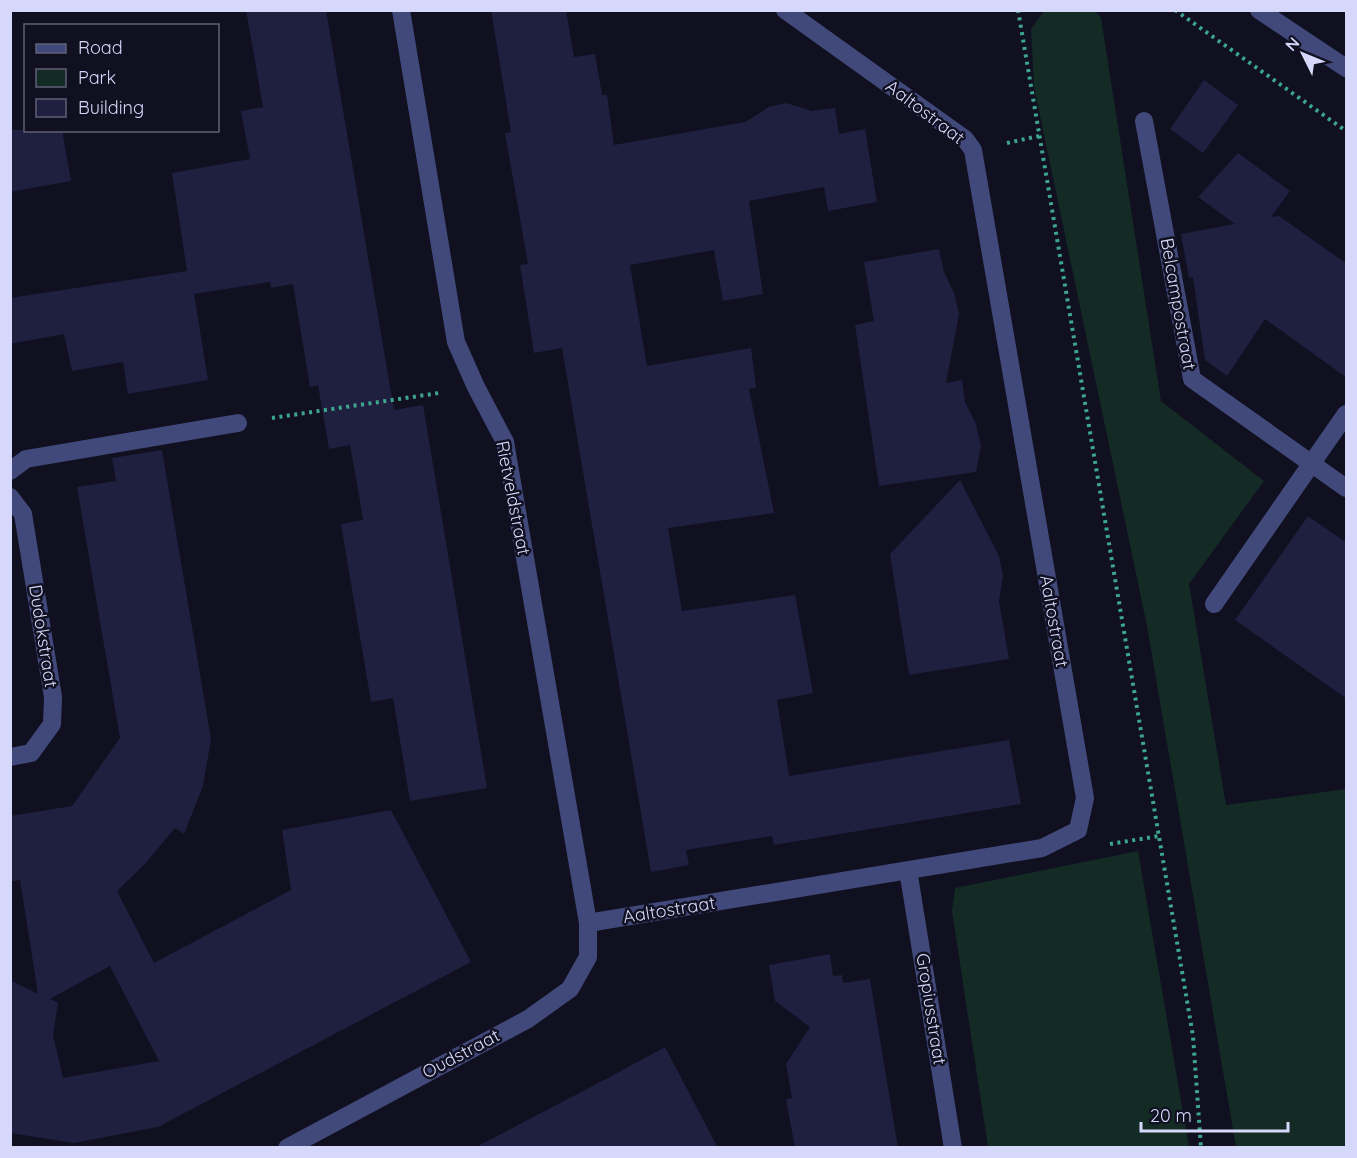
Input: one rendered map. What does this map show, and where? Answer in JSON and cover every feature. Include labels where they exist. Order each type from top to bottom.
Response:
[{"type":"street","name":"Rietveldstraat","points":[[401,10],[456,342],[476,387],[505,442],[588,923]]},
{"type":"street","name":"Aaltostraat","points":[[588,923],[1042,848],[1078,830],[1084,798],[973,150],[965,139],[785,10]]},
{"type":"street","points":[[1259,10],[1347,68]]},
{"type":"street","name":"Belcampostraat","points":[[1144,120],[1192,379],[1347,488]]},
{"type":"street","points":[[1214,604],[1347,414]]},
{"type":"street","points":[[10,471],[26,459],[238,423]]},
{"type":"street","name":"Dudokstraat","points":[[10,496],[23,514],[53,697],[52,724],[31,753],[10,757]]},
{"type":"street","name":"Gropiusstraat","points":[[908,870],[953,1148]]},
{"type":"street","name":"Oudstraat","points":[[287,1148],[528,1019],[570,989],[588,957],[588,923]]},
{"type":"path","points":[[1018,10],[1193,1036],[1201,1148]]},
{"type":"path","points":[[1175,10],[1347,131]]},
{"type":"path","points":[[238,423],[476,387]]},
{"type":"path","points":[[1078,830],[1108,845],[1159,836]]},
{"type":"green space","points":[[1044,11],[1095,11],[1101,18],[1161,401],[1264,481],[1189,584],[1226,805],[1346,789],[1346,1147],[1236,1147],[1147,626],[1034,87],[1031,29]]},
{"type":"green space","points":[[1138,851],[1189,1147],[988,1147],[952,911],[955,888]]},
{"type":"building","points":[[246,10],[326,10],[394,410],[423,405],[487,788],[410,801],[393,698],[371,702],[341,524],[363,520],[350,445],[329,449],[318,385],[310,387],[293,284],[271,288],[270,282],[194,294],[208,380],[128,394],[123,362],[72,371],[64,334],[10,344],[10,298],[187,271],[172,173],[250,159],[241,111],[263,107]]},
{"type":"building","points":[[491,10],[566,10],[574,57],[595,54],[602,95],[607,95],[614,145],[745,122],[769,107],[786,103],[812,111],[835,108],[839,134],[865,129],[877,202],[828,211],[824,187],[749,201],[763,294],[723,301],[714,250],[630,265],[647,366],[751,348],[756,388],[749,389],[774,513],[668,528],[682,611],[795,595],[813,693],[777,700],[789,776],[1009,740],[1021,804],[774,845],[772,836],[686,850],[689,865],[651,872],[562,348],[534,353],[520,265],[528,264],[505,133],[511,132]]},
{"type":"building","points":[[1204,80],[1238,105],[1203,153],[1170,129]]},
{"type":"building","points":[[10,130],[62,132],[71,181],[10,192]]},
{"type":"building","points":[[1238,153],[1290,191],[1271,217],[1279,216],[1347,264],[1347,378],[1265,319],[1227,376],[1205,360],[1193,277],[1189,278],[1181,234],[1235,224],[1198,197]]},
{"type":"building","points":[[939,249],[944,272],[954,293],[959,314],[946,383],[962,380],[965,402],[976,424],[981,446],[976,472],[879,486],[855,325],[874,321],[864,262]]},
{"type":"building","points":[[162,450],[211,739],[203,786],[184,834],[175,828],[145,864],[117,891],[154,963],[291,890],[282,830],[391,810],[471,962],[158,1127],[74,1143],[10,1133],[10,980],[38,994],[20,880],[10,882],[10,816],[72,806],[120,738],[77,487],[116,481],[112,458]],"holes":[[[110,966],[159,1061],[63,1078],[53,1035],[58,1003],[50,999]]]},
{"type":"building","points":[[960,480],[999,556],[1003,576],[999,601],[1009,659],[909,675],[890,554]]},
{"type":"building","points":[[1308,516],[1347,543],[1347,699],[1235,620]]},
{"type":"building","points":[[830,954],[833,976],[842,975],[843,983],[870,979],[898,1148],[795,1148],[786,1099],[792,1098],[786,1064],[810,1027],[775,1001],[769,965]]},
{"type":"building","points":[[665,1047],[718,1148],[474,1148],[606,1079]]}]
